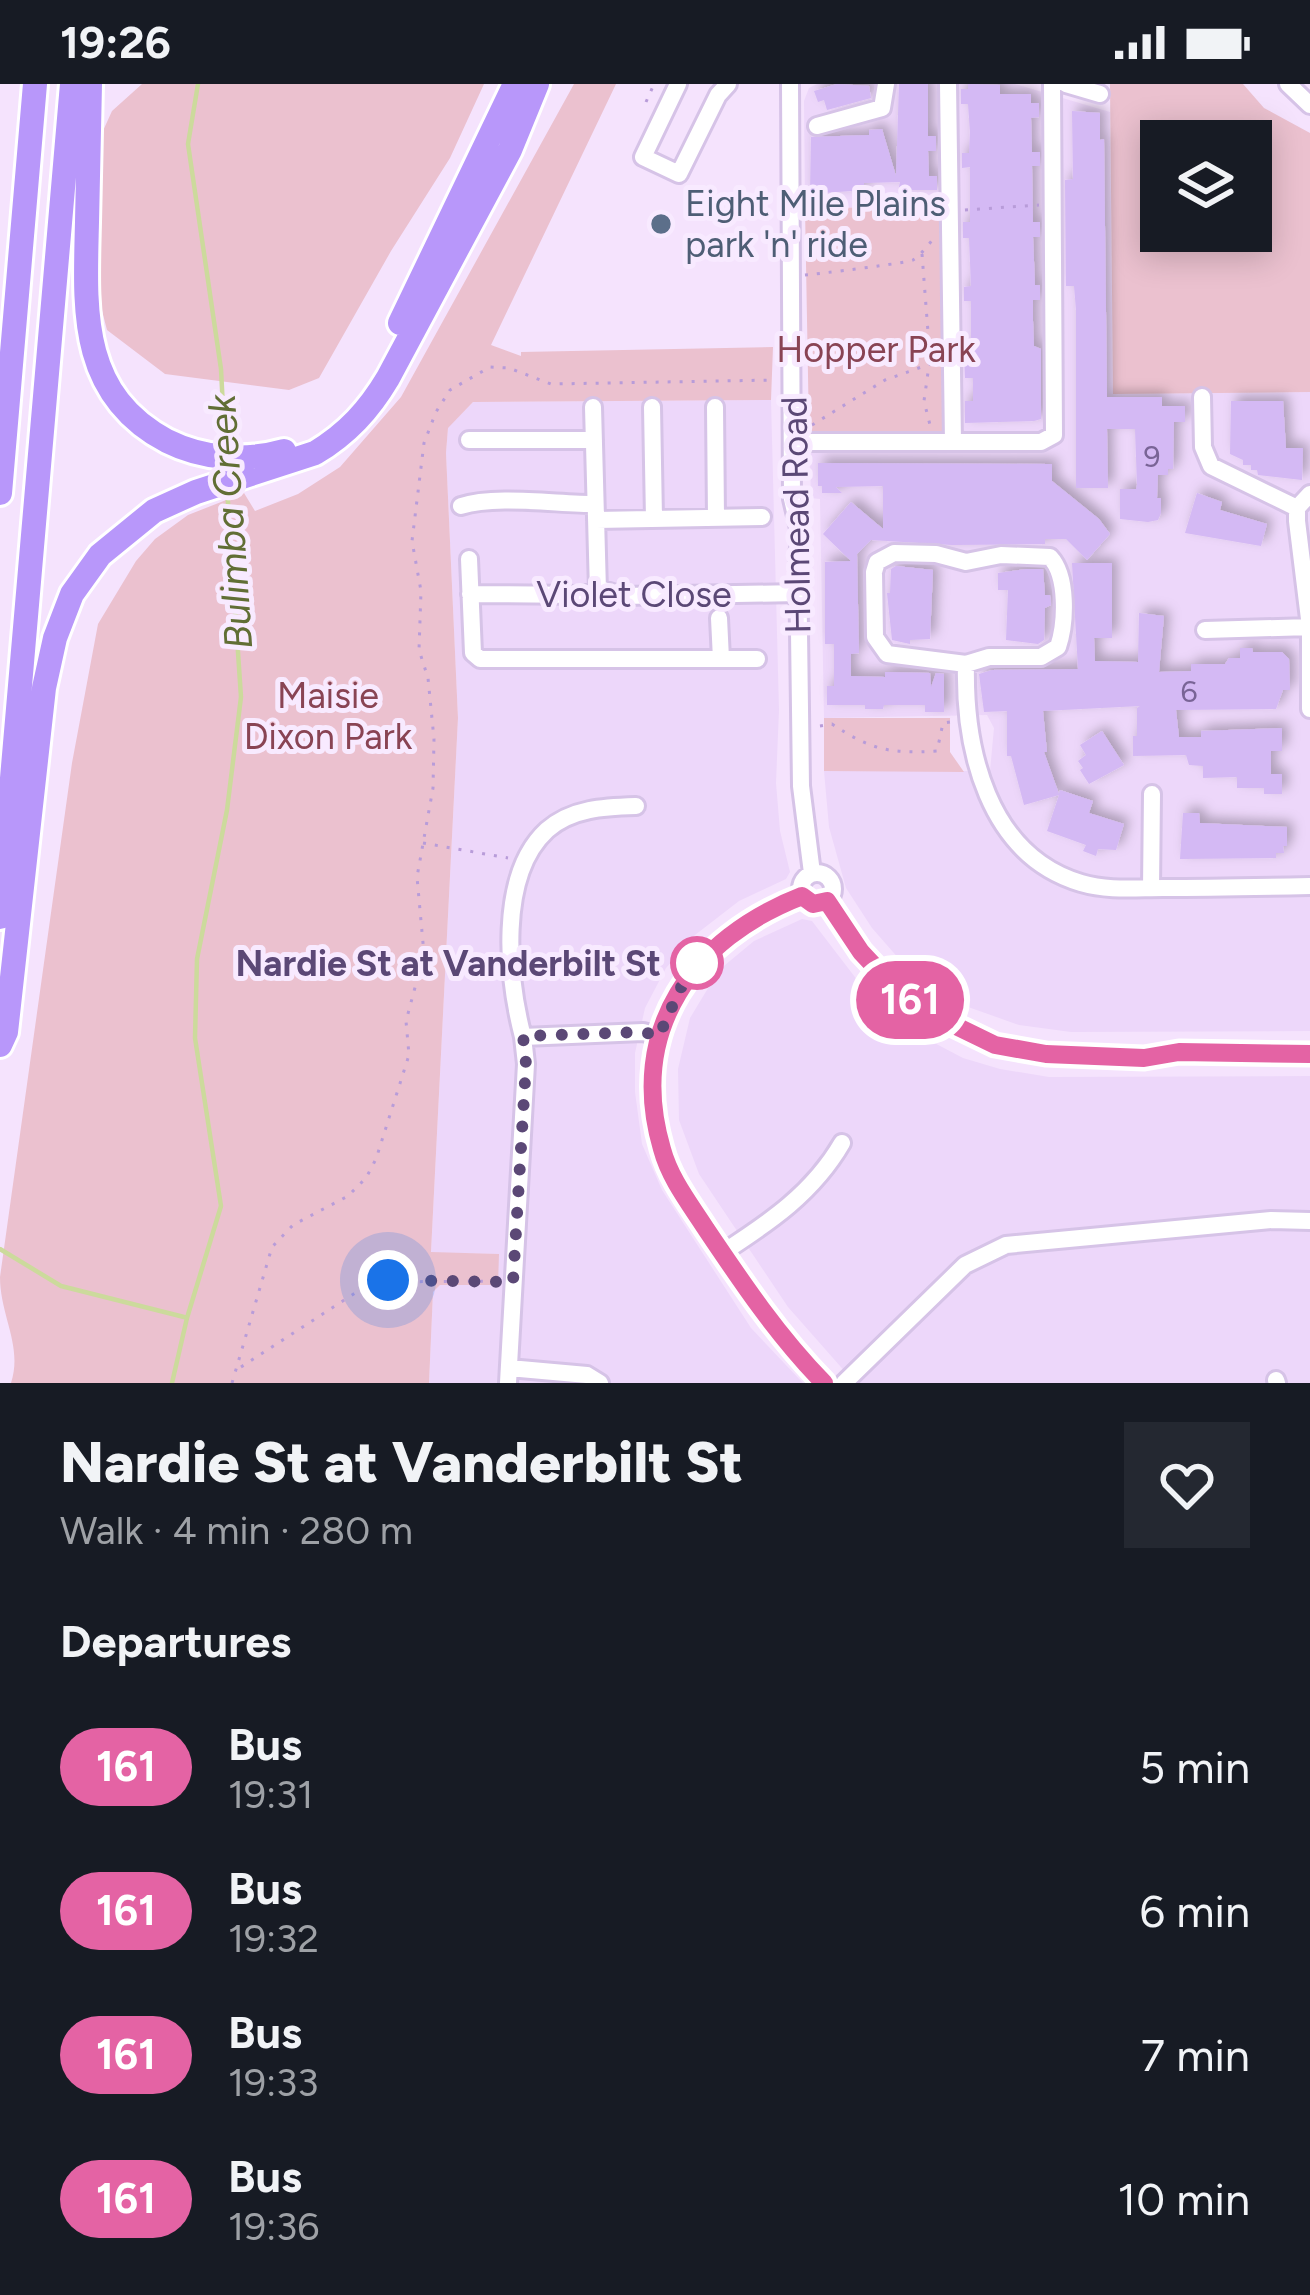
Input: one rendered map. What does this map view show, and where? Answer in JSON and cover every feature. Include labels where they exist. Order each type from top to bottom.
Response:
[{"type":"highway","points":[[0,493],[34,84]]},
{"type":"highway","points":[[0,917],[72,84]]},
{"type":"highway","points":[[89,84],[85,312],[92,349],[108,385],[132,415],[160,437],[247,467],[315,453],[366,411],[510,150],[537,84]]},
{"type":"highway","points":[[0,1045],[6,1032],[44,688],[55,638],[72,594],[108,546],[154,511],[313,439],[356,403],[393,337],[514,84]]},
{"type":"street","points":[[678,84],[643,158],[679,174],[728,84]]},
{"type":"street","name":"Holmead Road","points":[[790,84],[800,436],[792,499],[801,537],[801,786],[812,873],[830,880],[832,892],[827,901],[861,952],[891,984],[929,1013],[995,1045],[1046,1054],[1144,1058],[1179,1052],[1310,1054]]},
{"type":"street","points":[[817,127],[882,108],[886,84]]},
{"type":"street","points":[[948,84],[952,442]]},
{"type":"street","points":[[800,436],[1041,442],[1054,435],[1052,84]]},
{"type":"street","points":[[1066,84],[1100,94]]},
{"type":"street","points":[[1288,84],[1310,105]]},
{"type":"street","points":[[1202,397],[1203,447],[1211,466],[1304,501],[1310,709]]},
{"type":"street","points":[[592,407],[598,591]]},
{"type":"street","points":[[652,407],[654,519]]},
{"type":"street","points":[[715,407],[716,518]]},
{"type":"street","points":[[469,440],[594,440]]},
{"type":"street","points":[[461,506],[484,499],[654,519],[762,517]]},
{"type":"street","points":[[894,553],[936,554],[966,562],[1001,554],[1050,557],[1060,570],[1062,587],[1058,647],[1041,657],[989,658],[966,664],[891,656],[884,651],[874,638],[877,562],[894,553]]},
{"type":"street","points":[[469,559],[473,653],[480,659],[758,659]]},
{"type":"street","name":"Violet Close","points":[[470,594],[799,593]]},
{"type":"street","points":[[719,618],[721,659]]},
{"type":"street","points":[[1205,630],[1310,628]]},
{"type":"street","points":[[966,664],[967,726],[999,818],[1017,842],[1062,876],[1095,886],[1310,886]]},
{"type":"street","points":[[1151,888],[1152,794]]},
{"type":"street","points":[[600,1383],[587,1375],[508,1375],[526,1064],[508,949],[527,862],[548,830],[574,814],[596,808],[636,806]]},
{"type":"street","points":[[812,873],[801,884],[802,896],[813,904],[827,901]]},
{"type":"street","points":[[802,896],[748,922],[712,947],[680,989],[659,1036],[654,1115],[675,1181],[784,1342],[824,1383]]},
{"type":"street","points":[[523,1036],[643,1032],[659,1036]]},
{"type":"street","points":[[722,1253],[794,1203],[817,1181],[842,1142]]},
{"type":"street","points":[[844,1383],[965,1264],[1006,1245],[1271,1220],[1310,1221]]},
{"type":"path","points":[[646,102],[654,84]]},
{"type":"path","points":[[803,275],[868,264],[898,266],[922,252],[956,210],[1054,205]]},
{"type":"path","points":[[922,252],[930,364],[924,401],[932,442]]},
{"type":"path","points":[[800,436],[885,380],[930,364]]},
{"type":"path","points":[[820,726],[832,724],[883,752],[937,751],[943,723],[967,726]]},
{"type":"path","points":[[232,1383],[272,1247],[293,1225],[348,1196],[376,1159],[405,1072],[409,1004],[424,954],[417,877],[421,843],[527,862]]},
{"type":"path","points":[[240,1368],[372,1282],[513,1282]]},
{"type":"shaded area","points":[[817,84],[1015,84],[1110,112],[1113,394],[1310,392],[1310,1031],[1071,1032],[1019,1025],[954,1002],[907,968],[846,888],[829,827],[824,771],[990,771],[994,728],[987,715],[824,718],[820,499],[811,498],[809,431],[943,432],[942,207],[805,208],[804,101],[809,88]]},
{"type":"shaded area","points":[[771,400],[779,710],[776,783],[790,872],[786,879],[739,901],[695,935],[666,968],[645,1008],[635,1053],[635,1092],[642,1144],[662,1190],[751,1328],[803,1383],[429,1383],[433,1292],[440,1285],[497,1285],[498,1254],[431,1253],[458,718],[448,427],[473,402]]},
{"type":"shaded area","points":[[802,919],[812,921],[874,1002],[963,1058],[1049,1077],[1310,1076],[1310,1383],[855,1383],[788,1307],[699,1174],[679,1120],[678,1069],[690,1018],[719,970],[754,941]]},
{"type":"green space","points":[[142,84],[484,84],[450,158],[319,378],[289,390],[165,374],[107,330],[100,303],[102,133],[112,111]]},
{"type":"green space","name":"Maisie Dixon Park","points":[[574,84],[616,84],[491,345],[521,356],[521,352],[773,347],[771,400],[473,402],[448,428],[458,718],[431,1252],[499,1254],[498,1285],[440,1285],[433,1292],[429,1383],[11,1383],[13,1343],[0,1277],[72,763],[98,624],[136,561],[155,539],[188,515],[244,493],[255,511],[298,494],[340,467],[401,397]]},
{"type":"green space","points":[[1110,84],[1243,84],[1264,108],[1310,133],[1310,392],[1113,394]]},
{"type":"green space","name":"Hopper Park","points":[[942,207],[944,430],[938,435],[813,434],[809,431],[805,208]]},
{"type":"green space","points":[[824,718],[950,718],[950,752],[964,772],[824,771]]},
{"type":"building","points":[[837,84],[869,86],[871,98],[827,110],[814,91]]},
{"type":"building","points":[[899,84],[928,84],[928,136],[936,136],[936,151],[928,151],[929,176],[937,176],[937,190],[910,190],[899,187],[900,182],[864,183],[864,190],[810,194],[811,137],[869,135],[869,130],[882,129],[896,176]]},
{"type":"building","points":[[968,84],[1000,85],[1000,94],[1031,94],[1031,103],[1039,103],[1039,117],[1031,118],[1032,152],[1040,152],[1040,166],[1032,166],[1033,222],[1040,222],[1040,237],[1033,237],[1035,285],[1040,285],[1040,300],[1033,300],[1034,346],[1041,349],[1041,419],[1034,421],[965,423],[965,401],[973,401],[973,378],[965,378],[964,349],[971,349],[971,301],[964,301],[964,287],[971,286],[969,238],[963,238],[963,222],[970,222],[970,167],[962,168],[970,132],[968,104],[961,104],[961,89],[968,89]]},
{"type":"building","points":[[1072,111],[1100,113],[1100,140],[1104,139],[1107,397],[1162,397],[1162,406],[1185,406],[1185,422],[1174,422],[1173,469],[1168,469],[1168,475],[1158,475],[1161,513],[1158,520],[1148,522],[1120,519],[1120,489],[1136,489],[1137,485],[1135,429],[1107,429],[1108,488],[1076,488],[1076,310],[1074,286],[1066,286],[1065,180],[1073,179]]},
{"type":"building","points":[[1231,401],[1283,401],[1286,448],[1303,448],[1302,480],[1258,475],[1251,465],[1243,465],[1243,460],[1230,454]]},
{"type":"building","points":[[818,463],[1052,464],[1052,481],[1099,519],[1110,534],[1087,560],[1066,539],[1045,539],[1045,544],[952,545],[871,540],[857,554],[859,653],[851,654],[851,676],[930,673],[931,687],[936,673],[944,674],[944,712],[925,712],[925,705],[865,709],[865,705],[827,705],[827,686],[834,686],[834,644],[825,644],[825,562],[851,561],[823,534],[851,502],[883,529],[883,486],[836,487],[842,493],[822,493]]},
{"type":"building","points":[[1197,493],[1222,502],[1220,510],[1267,524],[1261,546],[1185,533]]},
{"type":"building","points":[[1072,563],[1112,563],[1112,638],[1094,638],[1095,661],[1138,662],[1139,613],[1164,616],[1159,672],[1191,671],[1191,664],[1225,664],[1229,658],[1240,658],[1240,648],[1282,652],[1289,659],[1290,690],[1283,690],[1276,709],[1176,710],[1179,737],[1201,737],[1201,731],[1282,728],[1282,751],[1271,751],[1271,774],[1282,774],[1282,794],[1237,788],[1237,777],[1203,778],[1203,766],[1189,765],[1186,755],[1133,756],[1140,706],[1043,711],[1044,752],[1059,794],[1060,790],[1093,801],[1089,813],[1124,824],[1116,850],[1098,849],[1096,856],[1083,851],[1086,845],[1047,831],[1059,795],[1024,805],[1011,756],[1007,756],[1007,711],[984,712],[979,674],[1078,669]]},
{"type":"building","points":[[891,569],[933,570],[930,639],[910,640],[910,644],[892,640],[887,593]]},
{"type":"building","points":[[1043,569],[1045,595],[1050,595],[1044,640],[1038,644],[1006,640],[1008,590],[998,590],[998,573]]},
{"type":"building","points":[[1102,731],[1124,765],[1089,784],[1080,770],[1078,761],[1086,755],[1080,745]]},
{"type":"building","points":[[1183,813],[1199,813],[1200,823],[1287,827],[1287,846],[1276,858],[1180,859]]},
{"type":"waterway","name":"Bulimba Creek","points":[[198,84],[188,144],[221,369],[225,447]]},
{"type":"waterway","name":"Bulimba Creek","points":[[172,1383],[221,1206],[195,1038],[197,959],[227,810],[241,697],[227,488]]},
{"type":"waterway","points":[[0,1249],[61,1286],[184,1317]]},
{"type":"bus line","name":"161","points":[[824,1383],[755,1304],[675,1181],[654,1115],[659,1036],[688,975],[728,934],[802,896],[813,904],[827,901],[861,952],[910,1000],[970,1035],[1022,1051],[1144,1058],[1179,1052],[1310,1054]]},
{"type":"place","name":"Eight Mile Plains park 'n' ride","points":[[661,224]]},
{"type":"place","name":"Nardie St at Vanderbilt St","points":[[697,963]]},
{"type":"route","points":[[388,1280],[513,1282],[526,1064],[523,1036],[643,1032],[659,1036],[697,963]]}]
